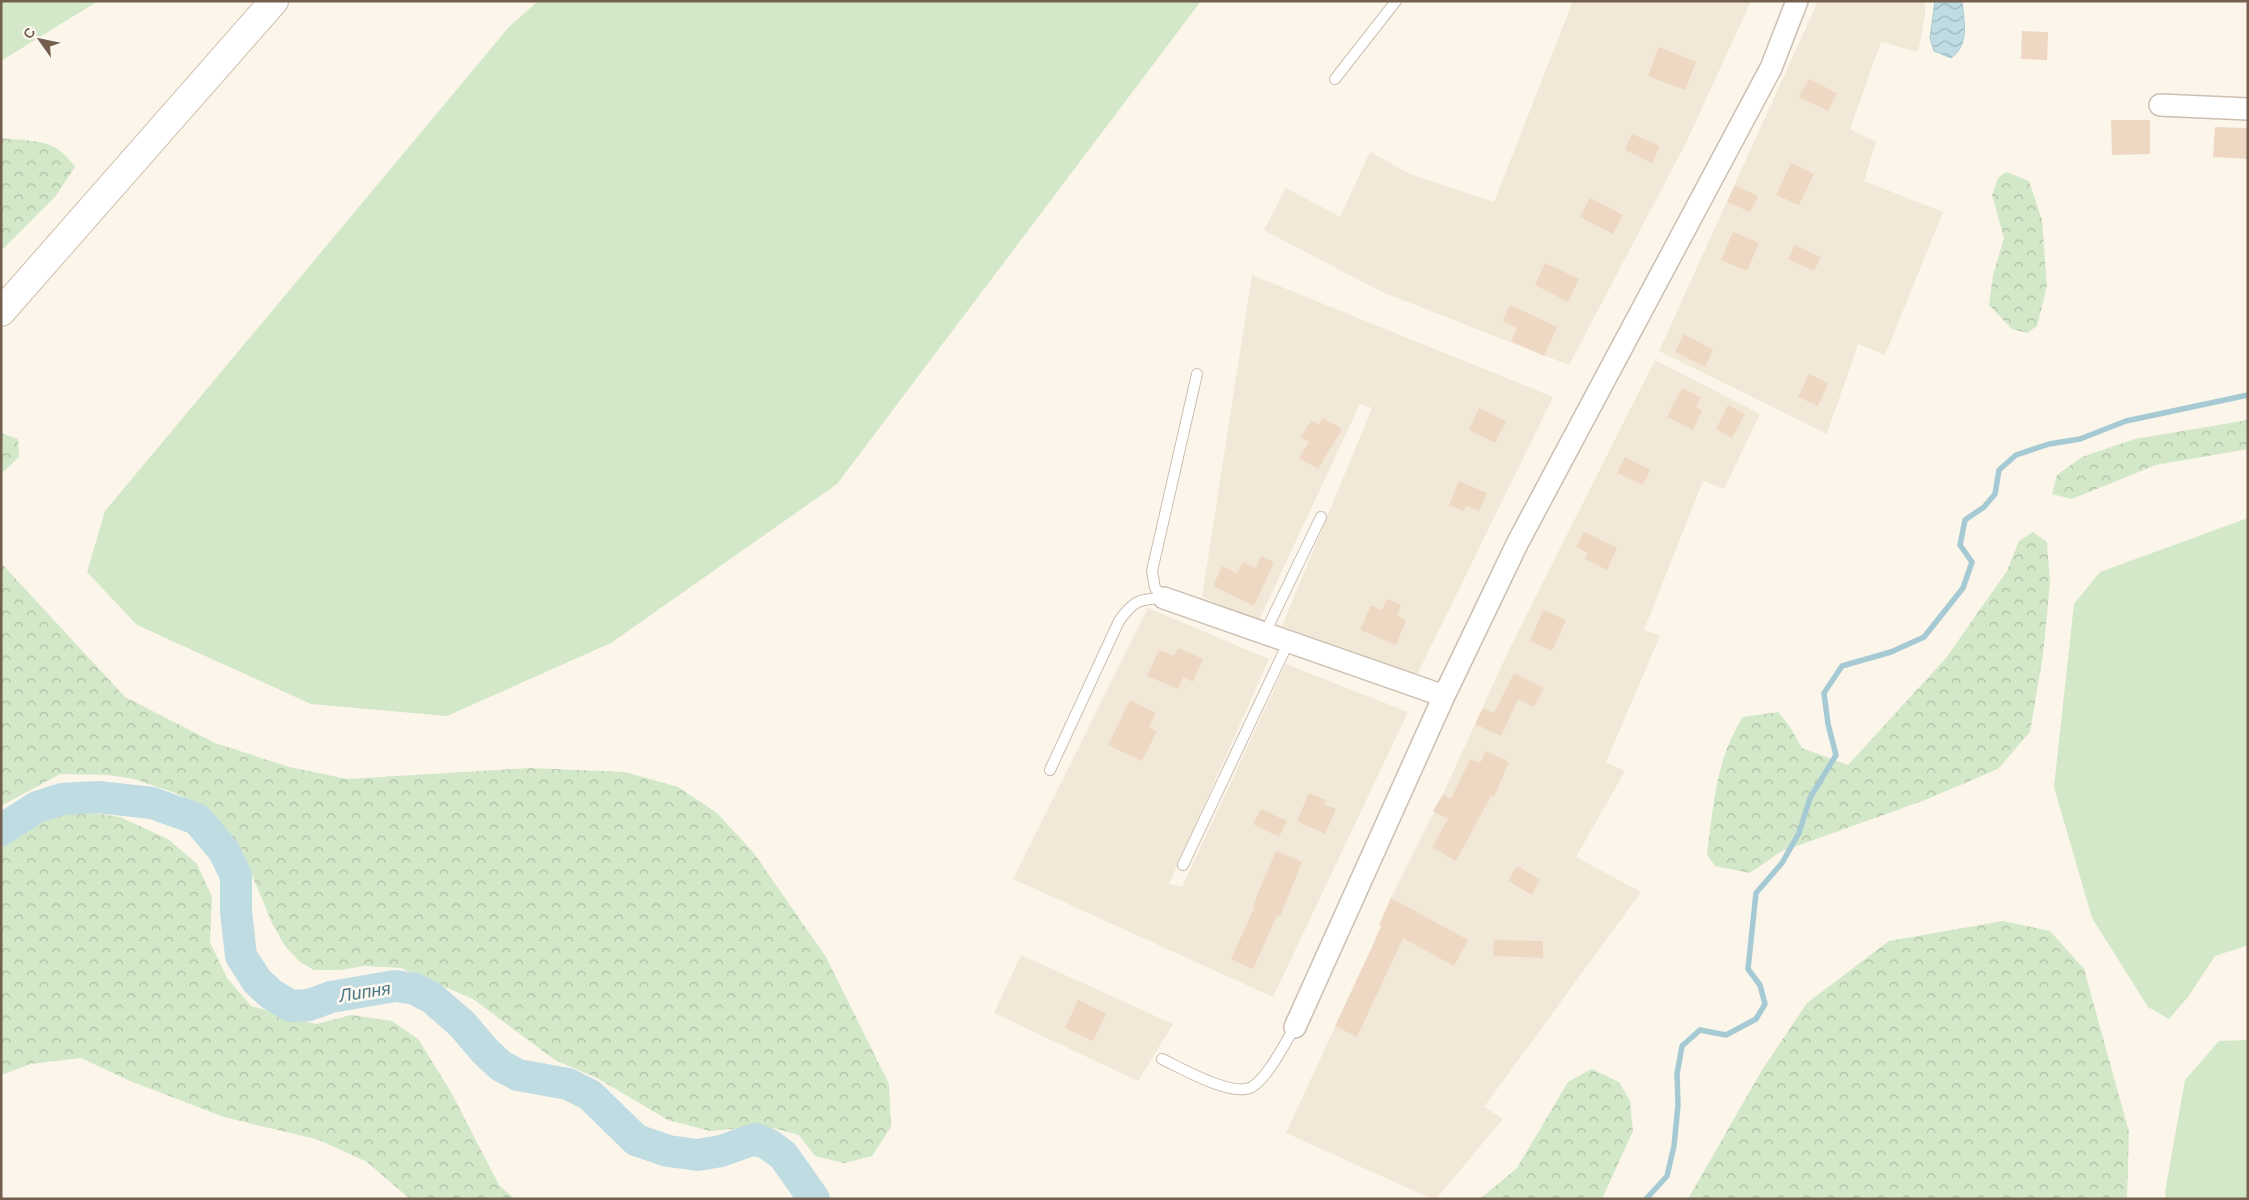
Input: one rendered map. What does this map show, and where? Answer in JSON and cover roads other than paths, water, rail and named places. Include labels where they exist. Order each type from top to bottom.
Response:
[{"type":"main road","points":[[1,312],[274,1]]},
{"type":"street","points":[[1295,1027],[1444,696],[1518,542],[1771,68],[1797,1]]},
{"type":"street","points":[[2160,105],[2248,109]]},
{"type":"street","points":[[1164,598],[1264,635],[1444,696]]},
{"type":"lane","points":[[1335,79],[1396,1]]},
{"type":"lane","points":[[1164,598],[1155,588],[1152,571],[1198,374]]},
{"type":"lane","points":[[1264,635],[1321,517]]},
{"type":"lane","points":[[1050,770],[1119,621],[1131,605],[1143,599],[1164,598]]},
{"type":"lane","points":[[1183,864],[1288,643]]},
{"type":"lane","points":[[1162,1059],[1213,1082],[1238,1090],[1252,1087],[1264,1074],[1295,1027]]},
{"type":"water","points":[[1935,1],[1962,1],[1963,39],[1961,46],[1951,58],[1934,51],[1930,38]]},
{"type":"waterway","points":[[1646,1199],[1667,1176],[1674,1146],[1678,1105],[1677,1074],[1682,1046],[1700,1030],[1726,1035],[1756,1019],[1765,1004],[1760,985],[1748,969],[1756,893],[1782,863],[1799,833],[1810,798],[1836,755],[1828,724],[1824,693],[1842,666],[1891,652],[1924,637],[1963,588],[1972,562],[1960,545],[1965,520],[1984,507],[1995,494],[1999,470],[2016,455],[2049,444],[2080,439],[2126,421],[2248,395]]},
{"type":"waterway","name":"Липня","points":[[1,830],[37,807],[62,799],[98,797],[152,803],[197,819],[224,851],[236,876],[236,911],[241,956],[257,981],[271,994],[291,1006],[309,1005],[331,997],[395,986],[415,989],[432,998],[462,1024],[485,1051],[501,1066],[518,1075],[568,1084],[590,1095],[636,1140],[668,1151],[698,1155],[721,1151],[755,1139],[768,1144],[783,1155],[814,1199]]}]
